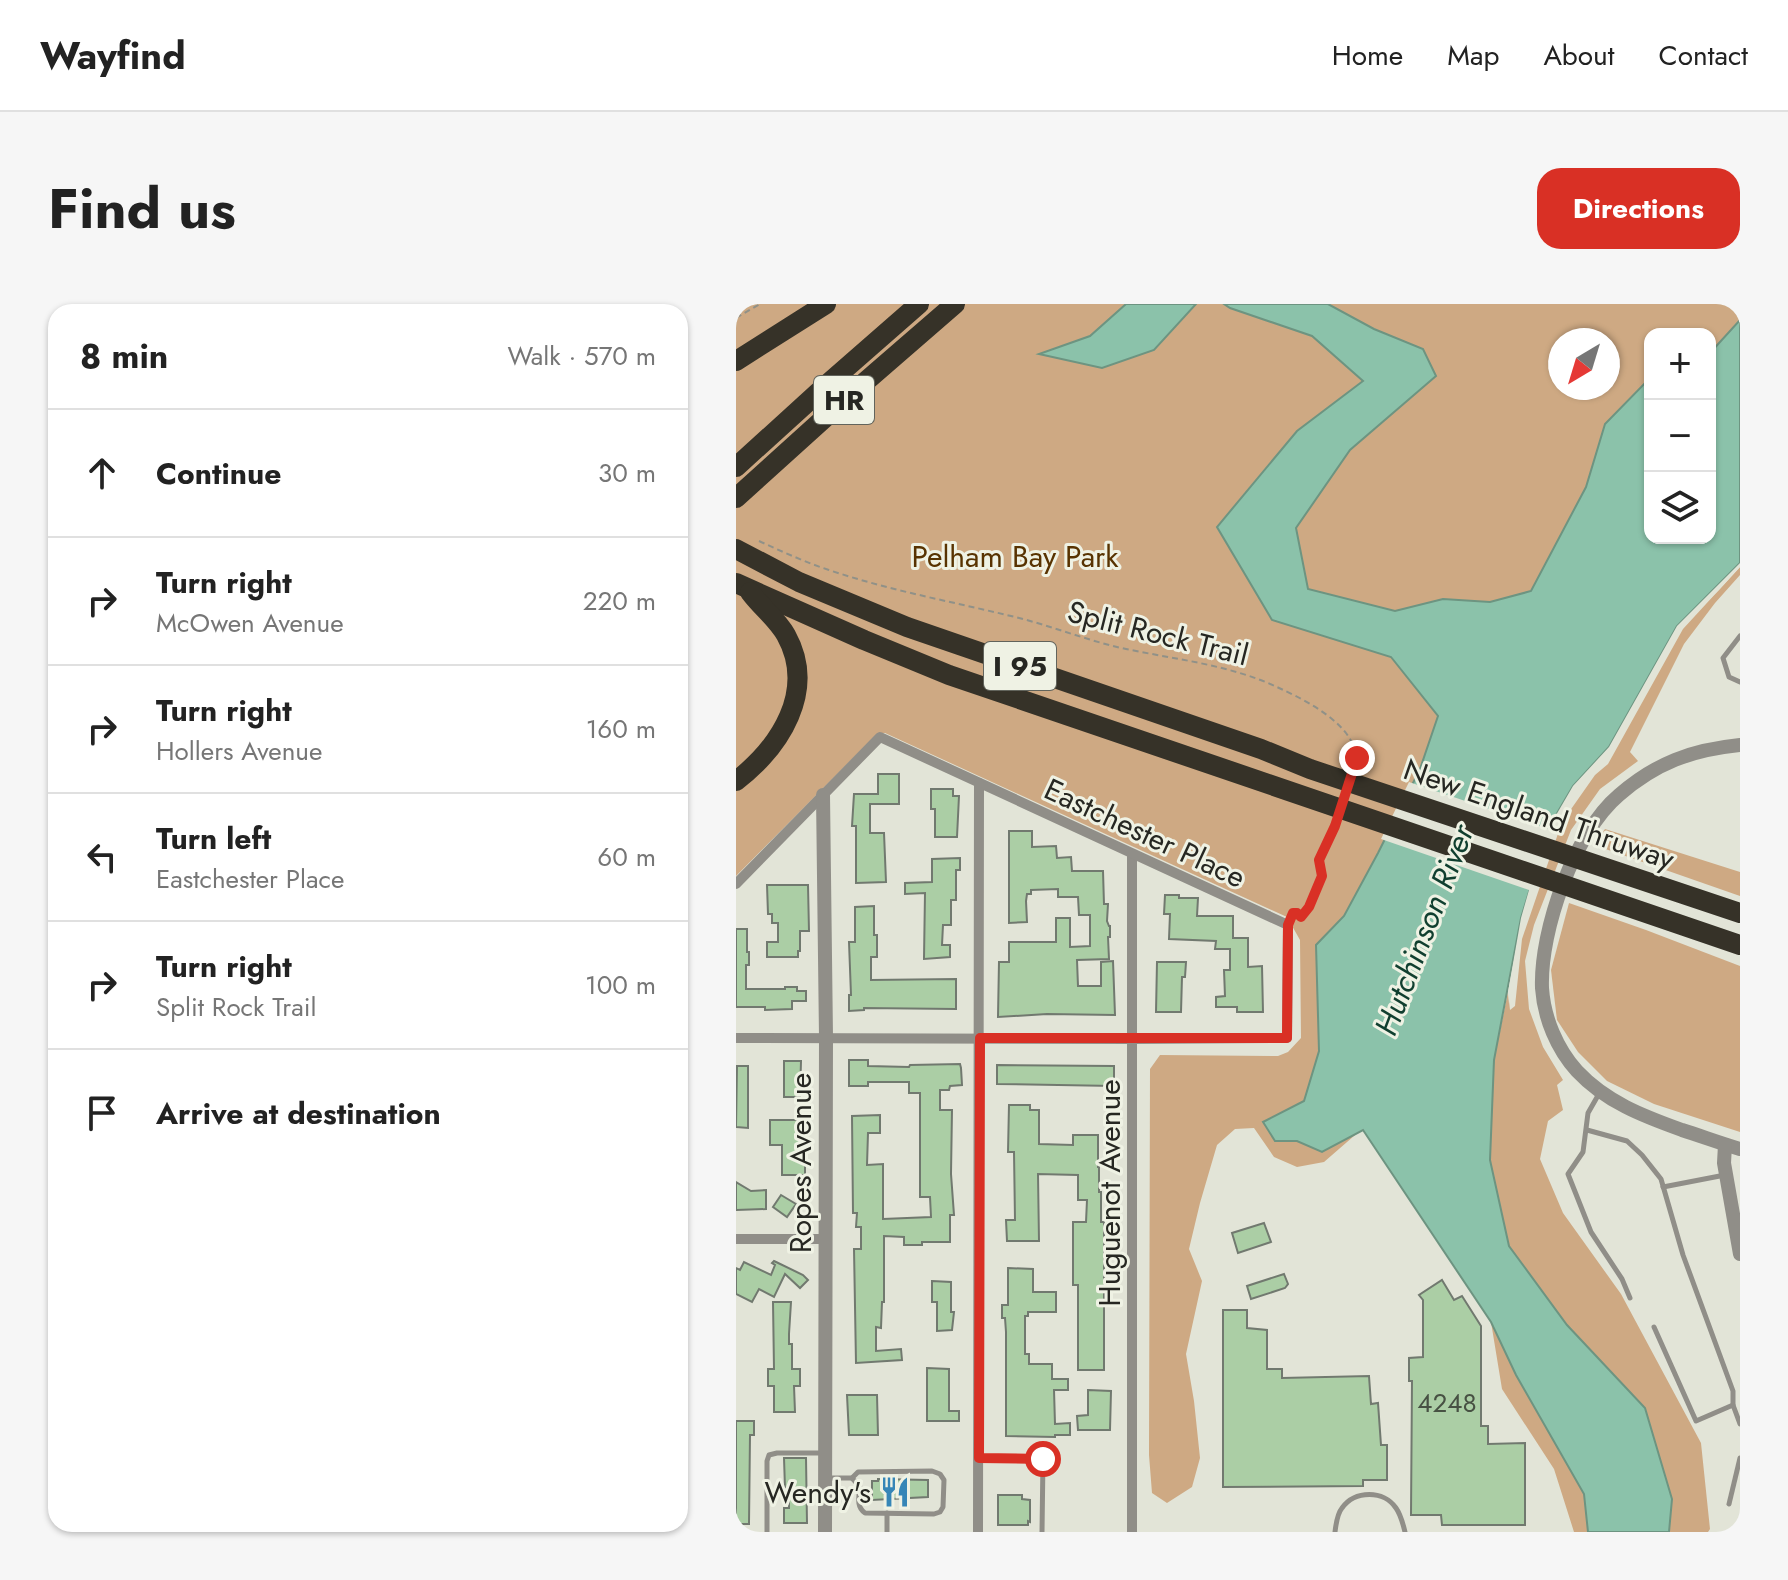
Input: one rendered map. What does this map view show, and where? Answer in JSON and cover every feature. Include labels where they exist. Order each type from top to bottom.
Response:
[{"type":"highway","points":[[736,361],[826,304]]},
{"type":"highway","name":"HR","points":[[736,467],[919,304]]},
{"type":"highway","name":"HR","points":[[736,498],[955,304]]},
{"type":"highway","name":"New England Thruway","points":[[736,549],[799,582],[907,627],[1261,749],[1310,769],[1740,913]]},
{"type":"highway","points":[[736,781],[765,754],[782,732],[792,711],[797,685],[796,667],[788,639],[742,586]]},
{"type":"highway","name":"New England Thruway","points":[[742,586],[949,675],[1740,945]]},
{"type":"street","name":"Eastchester Place","points":[[823,795],[880,737],[1288,925]]},
{"type":"street","points":[[1740,745],[1710,748],[1676,758],[1640,778],[1616,797],[1588,830],[1556,902],[1542,987],[1554,1036],[1566,1058],[1600,1092],[1625,1108],[1649,1118],[1740,1149]]},
{"type":"street","points":[[978,1532],[979,783]]},
{"type":"street","points":[[736,884],[823,795]]},
{"type":"street","name":"Ropes Avenue","points":[[823,795],[825,1532]]},
{"type":"street","name":"Huguenot Avenue","points":[[1132,855],[1132,1532]]},
{"type":"street","points":[[736,1038],[1287,1038],[1288,925]]},
{"type":"street","points":[[1725,1145],[1724,1163],[1740,1254]]},
{"type":"street","points":[[736,1239],[826,1239]]},
{"type":"lane","points":[[1740,636],[1723,658],[1729,677],[1740,682]]},
{"type":"lane","points":[[1600,1092],[1588,1113],[1583,1152],[1568,1174],[1591,1232],[1622,1279],[1630,1298]]},
{"type":"lane","points":[[1587,1130],[1627,1141],[1661,1179],[1683,1255],[1733,1391],[1733,1405],[1740,1424]]},
{"type":"lane","points":[[1663,1187],[1726,1175]]},
{"type":"lane","points":[[1654,1327],[1696,1421],[1733,1405]]},
{"type":"lane","points":[[767,1532],[769,1455],[825,1453]]},
{"type":"lane","points":[[979,1458],[1043,1459],[1042,1532]]},
{"type":"lane","points":[[1729,1504],[1740,1458]]},
{"type":"lane","points":[[825,1478],[852,1478],[858,1472],[932,1471],[944,1480],[943,1507],[934,1514],[865,1513],[859,1506],[860,1487],[852,1478]]},
{"type":"lane","points":[[1335,1532],[1339,1511],[1345,1504],[1369,1494],[1380,1495],[1394,1505],[1405,1532]]},
{"type":"lane","points":[[887,1513],[887,1532]]},
{"type":"path","points":[[736,318],[760,304]]},
{"type":"path","name":"Split Rock Trail","points":[[756,540],[831,571],[860,579],[1027,620],[1125,649],[1247,675],[1303,700],[1330,717],[1347,734],[1356,752],[1356,764]]},
{"type":"path","points":[[1288,925],[1293,913],[1301,917],[1309,907],[1322,876],[1319,860],[1339,814]]},
{"type":"green space","name":"Pelham Bay Park","points":[[736,304],[1740,304],[1740,391],[1716,416],[1716,328],[1644,328],[1644,490],[1439,716],[1420,769],[1378,853],[1344,916],[1316,945],[1319,1051],[1304,1102],[1263,1122],[1275,1141],[1297,1141],[1322,1152],[1362,1129],[1324,1162],[1297,1167],[1274,1157],[1254,1128],[1235,1129],[1217,1145],[1189,1249],[1202,1281],[1186,1354],[1200,1458],[1192,1487],[1167,1503],[1152,1493],[1149,1455],[1150,1069],[1160,1055],[1278,1056],[1288,1052],[1301,1038],[1300,940],[1287,917],[885,733],[878,733],[736,876]]},
{"type":"green space","points":[[1740,567],[1740,575],[1684,644],[1630,752],[1638,761],[1600,789],[1571,830],[1534,925],[1525,961],[1529,1009],[1543,1047],[1563,1080],[1557,1085],[1563,1110],[1548,1121],[1540,1159],[1563,1213],[1621,1294],[1701,1443],[1710,1529],[1708,1532],[1669,1532],[1672,1499],[1567,1325],[1509,1246],[1490,1160],[1494,1060],[1508,992],[1510,1010],[1515,1006],[1522,939],[1562,822],[1595,775],[1608,764],[1683,629]]},
{"type":"green space","points":[[1605,829],[1740,872],[1740,896],[1594,845]]},
{"type":"green space","points":[[1569,903],[1740,966],[1740,1132],[1654,1104],[1607,1081],[1578,1052],[1557,1020],[1551,970]]},
{"type":"green space","points":[[1491,1322],[1516,1375],[1584,1494],[1588,1532],[1574,1532],[1554,1469],[1502,1389]]},
{"type":"water","points":[[1126,304],[1196,304],[1154,350],[1102,368],[1039,354],[1090,336]]},
{"type":"water","name":"Hutchinson River","points":[[1224,304],[1328,304],[1374,329],[1423,349],[1436,376],[1350,450],[1296,528],[1308,589],[1395,611],[1443,599],[1490,602],[1531,591],[1586,487],[1605,424],[1644,384],[1644,544],[1716,544],[1716,346],[1740,320],[1740,563],[1677,626],[1609,747],[1573,786],[1549,827],[1521,918],[1494,1060],[1490,1160],[1509,1246],[1567,1325],[1645,1408],[1672,1499],[1669,1532],[1588,1532],[1584,1494],[1516,1375],[1491,1322],[1363,1130],[1322,1152],[1297,1141],[1275,1141],[1263,1122],[1304,1101],[1319,1051],[1316,945],[1344,916],[1378,853],[1420,769],[1438,716],[1391,657],[1272,620],[1217,527],[1297,431],[1363,381],[1312,336]]},
{"type":"pier","points":[[1740,563],[1740,567],[1719,590],[1680,628],[1612,749],[1576,788],[1553,829],[1524,919],[1509,1004],[1508,992],[1529,890],[1381,839],[1409,782],[1548,829],[1573,786],[1609,747],[1677,626]]},
{"type":"building","points":[[878,774],[899,774],[899,804],[870,804],[870,833],[884,833],[886,882],[856,883],[856,826],[852,826],[854,794],[878,794]]},
{"type":"building","points":[[931,789],[953,789],[953,796],[959,796],[957,837],[935,837]]},
{"type":"building","points":[[1009,831],[1032,831],[1032,847],[1056,846],[1057,858],[1071,857],[1072,871],[1103,871],[1104,904],[1108,904],[1107,921],[1110,926],[1109,959],[1077,960],[1078,986],[1101,986],[1101,962],[1113,961],[1115,1015],[998,1017],[999,962],[1009,962],[1009,942],[1056,942],[1056,918],[1070,918],[1070,947],[1090,946],[1090,915],[1079,915],[1078,897],[1058,897],[1058,889],[1031,890],[1026,901],[1027,922],[1009,923]]},
{"type":"building","points":[[960,858],[960,870],[956,870],[956,900],[951,900],[951,925],[943,925],[942,945],[950,945],[950,957],[924,959],[925,893],[905,894],[905,883],[932,882],[932,859]]},
{"type":"building","points":[[767,885],[808,885],[809,931],[800,931],[798,957],[767,957],[767,942],[778,942],[778,923],[772,923],[772,914],[768,914]]},
{"type":"building","points":[[1165,895],[1198,898],[1197,916],[1233,916],[1233,938],[1248,938],[1248,967],[1262,966],[1263,1012],[1237,1012],[1237,1007],[1216,1007],[1216,997],[1225,996],[1224,970],[1230,970],[1230,949],[1215,949],[1216,941],[1169,939],[1170,914],[1164,914]]},
{"type":"building","points":[[874,906],[877,957],[871,957],[871,980],[956,979],[956,1009],[864,1008],[849,1011],[849,942],[855,942],[855,907]]},
{"type":"building","points":[[736,929],[747,929],[749,965],[746,965],[746,989],[797,987],[797,991],[806,991],[806,1001],[792,1001],[792,1009],[736,1007]]},
{"type":"building","points":[[1157,962],[1186,962],[1185,977],[1182,977],[1181,1012],[1156,1012]]},
{"type":"building","points":[[849,1060],[868,1060],[868,1066],[960,1064],[961,1068],[962,1085],[940,1090],[940,1110],[952,1110],[954,1215],[950,1215],[950,1242],[904,1245],[904,1237],[884,1236],[884,1302],[881,1328],[876,1327],[876,1351],[901,1349],[902,1360],[856,1363],[854,1249],[861,1249],[861,1227],[856,1227],[857,1213],[853,1213],[852,1116],[880,1115],[880,1133],[868,1133],[867,1165],[883,1164],[883,1219],[931,1217],[930,1197],[920,1197],[920,1093],[909,1093],[909,1082],[868,1082],[868,1086],[849,1086]]},
{"type":"building","points":[[784,1061],[801,1061],[800,1097],[784,1097]]},
{"type":"building","points":[[997,1065],[1114,1066],[1114,1086],[997,1084]]},
{"type":"building","points":[[737,1066],[748,1066],[748,1128],[736,1127]]},
{"type":"building","points":[[1009,1105],[1030,1105],[1030,1110],[1039,1110],[1039,1144],[1073,1145],[1073,1135],[1098,1135],[1101,1222],[1104,1222],[1104,1370],[1078,1370],[1078,1285],[1073,1285],[1073,1222],[1086,1222],[1087,1200],[1078,1200],[1078,1175],[1038,1174],[1039,1241],[1007,1241],[1006,1220],[1015,1220],[1014,1152],[1008,1152]]},
{"type":"building","points":[[770,1120],[800,1120],[800,1161],[805,1161],[805,1175],[782,1175],[782,1145],[770,1145]]},
{"type":"building","points":[[736,1182],[751,1191],[766,1190],[766,1209],[736,1210]]},
{"type":"building","points":[[781,1195],[796,1204],[787,1217],[773,1207]]},
{"type":"building","points":[[1264,1223],[1271,1242],[1238,1253],[1232,1233]]},
{"type":"building","points":[[774,1261],[808,1280],[800,1288],[785,1274],[774,1297],[759,1289],[752,1302],[736,1294],[736,1268],[740,1270],[744,1262],[771,1275]]},
{"type":"building","points":[[1008,1268],[1033,1269],[1033,1292],[1056,1292],[1056,1312],[1028,1312],[1025,1316],[1025,1354],[1029,1354],[1029,1364],[1052,1364],[1052,1379],[1068,1379],[1068,1390],[1054,1390],[1055,1424],[1070,1423],[1070,1435],[1006,1436],[1006,1332],[1002,1305],[1008,1305]]},
{"type":"building","points":[[1284,1274],[1288,1284],[1285,1288],[1251,1299],[1247,1286]]},
{"type":"building","points":[[1442,1280],[1454,1300],[1462,1296],[1481,1326],[1481,1426],[1488,1426],[1488,1444],[1525,1443],[1525,1525],[1442,1525],[1441,1515],[1411,1515],[1412,1381],[1409,1381],[1409,1358],[1423,1357],[1423,1300],[1419,1295]]},
{"type":"building","points":[[932,1281],[951,1282],[952,1330],[937,1331],[937,1302],[932,1302]]},
{"type":"building","points":[[773,1302],[791,1302],[789,1344],[792,1344],[792,1369],[800,1369],[800,1386],[794,1386],[795,1412],[774,1412],[774,1386],[768,1386],[768,1369],[774,1369]]},
{"type":"building","points":[[1223,1310],[1247,1310],[1247,1328],[1267,1330],[1267,1369],[1282,1369],[1282,1378],[1369,1376],[1371,1404],[1378,1403],[1381,1445],[1387,1445],[1387,1480],[1363,1480],[1363,1486],[1223,1487]]},
{"type":"building","points":[[927,1368],[949,1369],[949,1411],[959,1411],[959,1421],[927,1421]]},
{"type":"building","points":[[1088,1390],[1111,1391],[1110,1430],[1078,1430],[1077,1416],[1088,1415]]},
{"type":"building","points":[[847,1395],[877,1395],[878,1435],[849,1435]]},
{"type":"building","points":[[736,1421],[754,1421],[754,1435],[750,1435],[749,1524],[736,1524]]},
{"type":"building","points":[[784,1458],[806,1458],[807,1523],[784,1523],[784,1508],[789,1508],[789,1488],[785,1488]]},
{"type":"building","points":[[928,1480],[928,1497],[872,1500],[872,1481]]},
{"type":"building","points":[[998,1495],[1022,1495],[1022,1499],[1030,1500],[1028,1525],[998,1525]]},
{"type":"place","name":"Wendy's","points":[[895,1492]]},
{"type":"route","points":[[1043,1459],[979,1458],[980,1038],[1287,1038],[1288,925],[1293,913],[1301,917],[1306,912],[1322,876],[1319,860],[1335,826],[1357,758]]}]
